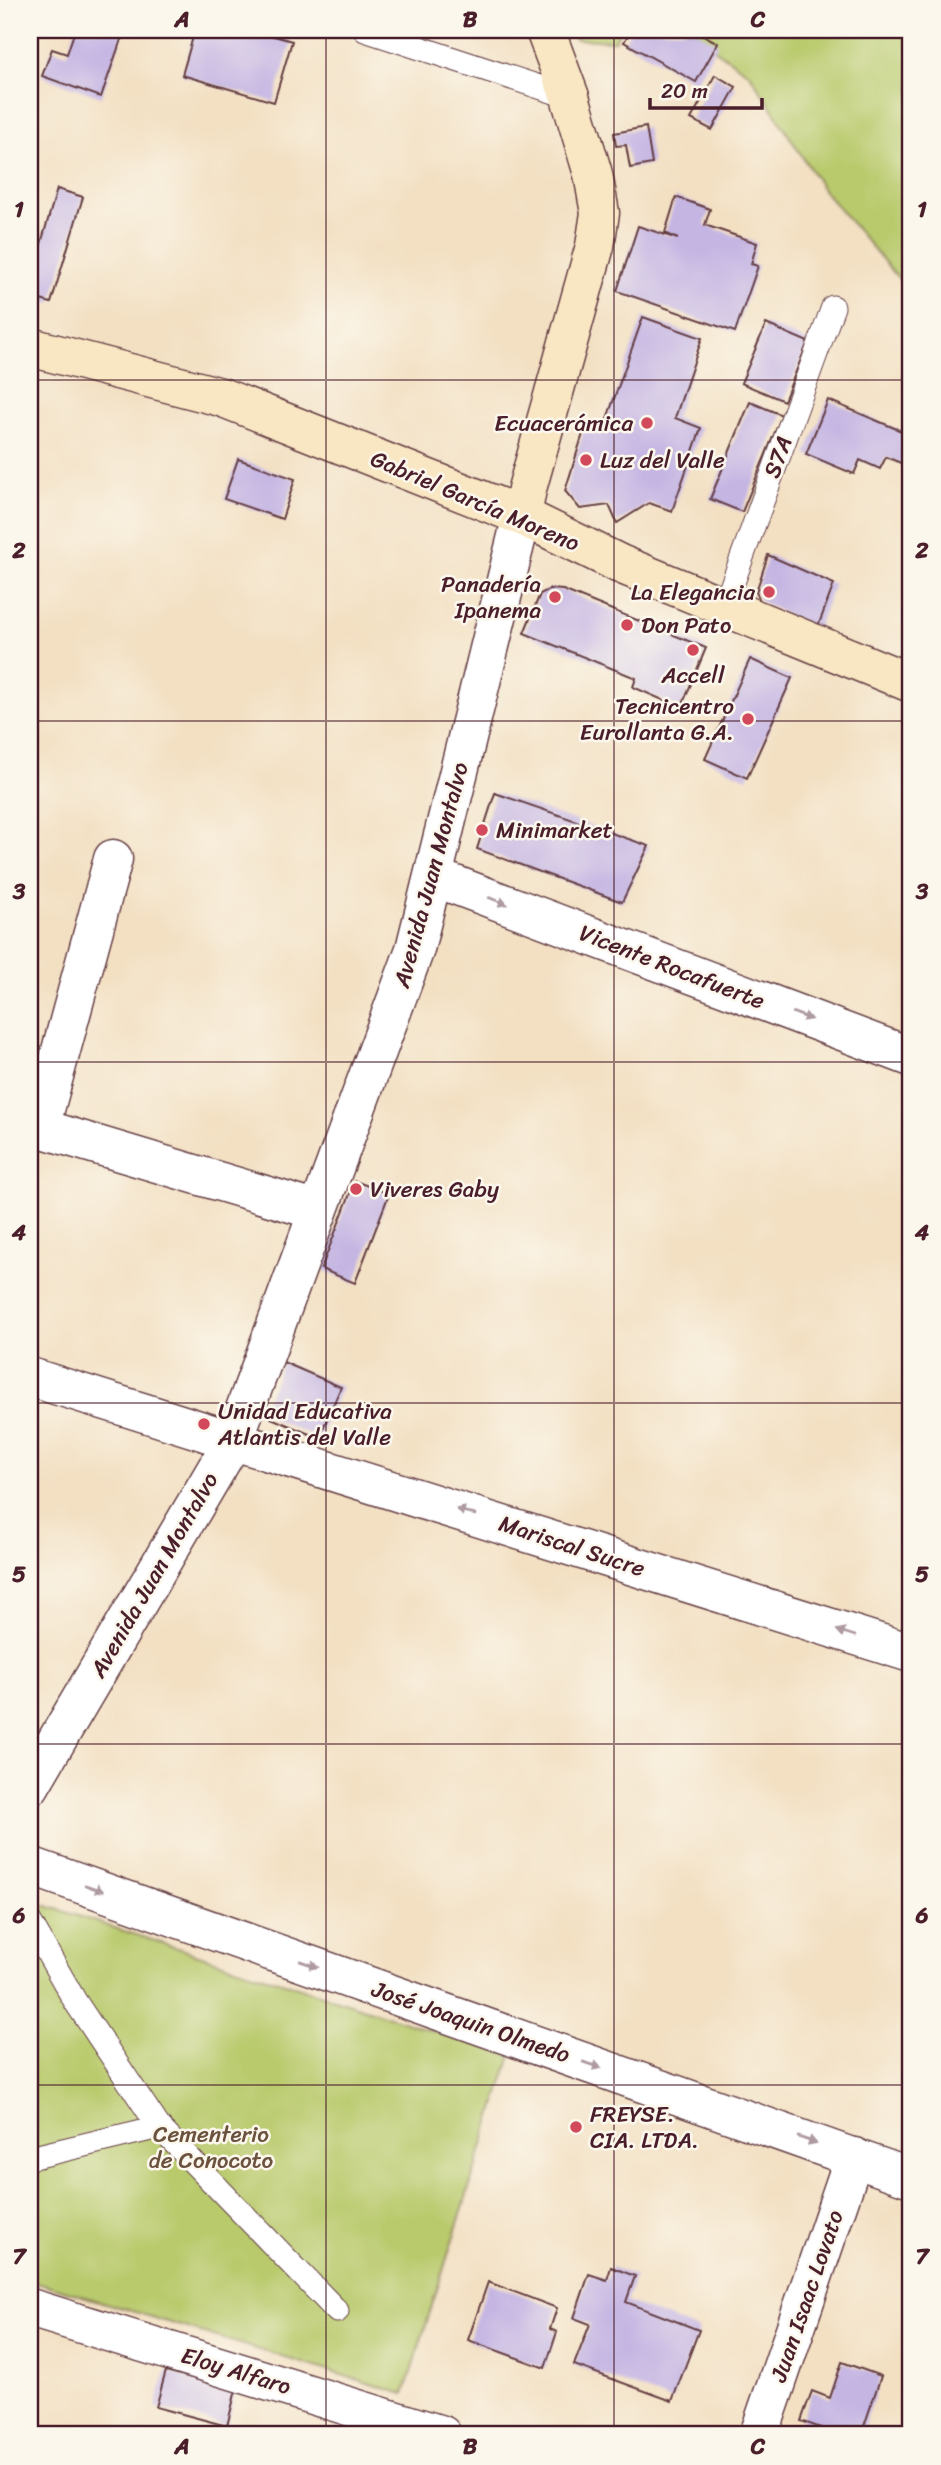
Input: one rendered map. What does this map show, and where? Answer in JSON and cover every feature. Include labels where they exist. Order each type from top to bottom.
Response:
[{"type":"main road","name":"Avenida Juan Montalvo","points":[[522,516],[527,489],[595,246],[600,214],[593,174],[570,97],[545,30]]},
{"type":"main road","name":"Gabriel García Moreno","points":[[38,350],[221,397],[522,516],[620,564],[911,683]]},
{"type":"street","name":"Avenida Juan Montalvo","points":[[30,1786],[234,1439],[415,949],[522,516]]},
{"type":"street","points":[[113,859],[35,1126],[318,1211]]},
{"type":"street","name":"Vicente Rocafuerte","points":[[434,877],[911,1057]]},
{"type":"street","name":"Mariscal Sucre","points":[[30,1377],[911,1653]]},
{"type":"street","name":"José Joaquin Olmedo","points":[[30,1866],[911,2178]]},
{"type":"street","name":"Juan Isaac Lovato","points":[[759,2435],[854,2157]]},
{"type":"street","name":"Eloy Alfaro","points":[[30,2308],[442,2435]]},
{"type":"lane","points":[[365,30],[570,97]]},
{"type":"lane","name":"S7A","points":[[724,607],[833,307]]},
{"type":"lane","points":[[30,1922],[75,2001],[159,2127],[337,2311]]},
{"type":"lane","points":[[30,2158],[159,2127]]},
{"type":"green space","points":[[572,30],[620,30],[615,41],[575,39]]},
{"type":"green space","points":[[687,30],[911,30],[911,284],[899,279],[824,191],[750,74]]},
{"type":"green space","name":"Cementerio de Conocoto","points":[[30,1905],[44,1905],[511,2056],[404,2394],[30,2280]]},
{"type":"building","points":[[75,30],[124,31],[101,97],[42,76],[52,49],[67,54]]},
{"type":"building","points":[[195,30],[252,30],[292,41],[274,102],[182,75]]},
{"type":"building","points":[[631,30],[694,30],[718,43],[696,82],[624,42]]},
{"type":"building","points":[[715,75],[736,87],[712,130],[691,119]]},
{"type":"building","points":[[646,127],[652,164],[630,168],[626,145],[616,146],[614,133]]},
{"type":"building","points":[[57,189],[83,197],[51,303],[30,297],[30,281]]},
{"type":"building","points":[[676,197],[710,209],[705,225],[757,243],[751,264],[758,266],[735,332],[617,291],[638,226],[678,239],[665,233]]},
{"type":"building","name":"Ecuacerámica","points":[[643,317],[702,338],[675,418],[701,428],[672,511],[649,503],[617,523],[609,505],[580,509],[565,491],[586,424],[603,430]]},
{"type":"building","points":[[766,324],[808,342],[784,401],[741,383]]},
{"type":"building","points":[[828,400],[911,435],[911,467],[886,457],[880,469],[860,460],[854,474],[806,454]]},
{"type":"building","points":[[750,402],[782,415],[742,512],[710,499]]},
{"type":"building","points":[[238,459],[295,479],[282,519],[224,499]]},
{"type":"building","points":[[768,555],[834,584],[817,629],[760,601],[756,592]]},
{"type":"building","points":[[550,589],[563,590],[706,648],[681,708],[633,687],[636,678],[524,633],[540,594]]},
{"type":"building","name":"Tecnicentro Eurollanta G.A.","points":[[750,659],[792,678],[747,778],[705,759]]},
{"type":"building","points":[[495,793],[649,846],[622,902],[477,849]]},
{"type":"building","points":[[355,1181],[389,1194],[355,1283],[321,1269]]},
{"type":"building","points":[[283,1362],[341,1387],[319,1438],[271,1418],[265,1403]]},
{"type":"building","points":[[611,2267],[635,2276],[626,2302],[699,2330],[672,2401],[574,2365],[590,2324],[574,2318],[589,2274],[607,2280]]},
{"type":"building","points":[[488,2282],[557,2308],[550,2329],[557,2332],[545,2368],[468,2340]]},
{"type":"building","points":[[842,2362],[881,2376],[861,2435],[818,2435],[821,2428],[801,2421],[812,2391],[830,2398]]},
{"type":"building","points":[[166,2371],[236,2390],[227,2426],[156,2407]]},
{"type":"place","name":"Ecuacerámica","points":[[647,423]]},
{"type":"place","name":"Luz del Valle","points":[[586,460]]},
{"type":"place","name":"La Elegancia","points":[[769,592]]},
{"type":"place","name":"Panadería Ipanema","points":[[555,597]]},
{"type":"place","name":"Don Pato","points":[[627,625]]},
{"type":"place","name":"Accell","points":[[693,650]]},
{"type":"place","name":"Tecnicentro Eurollanta G.A.","points":[[748,719]]},
{"type":"place","name":"Minimarket","points":[[482,830]]},
{"type":"place","name":"Viveres Gaby","points":[[356,1189]]},
{"type":"place","name":"Unidad Educativa Atlantis del Valle","points":[[204,1424]]},
{"type":"place","name":"FREYSE. CIA. LTDA.","points":[[576,2127]]}]
